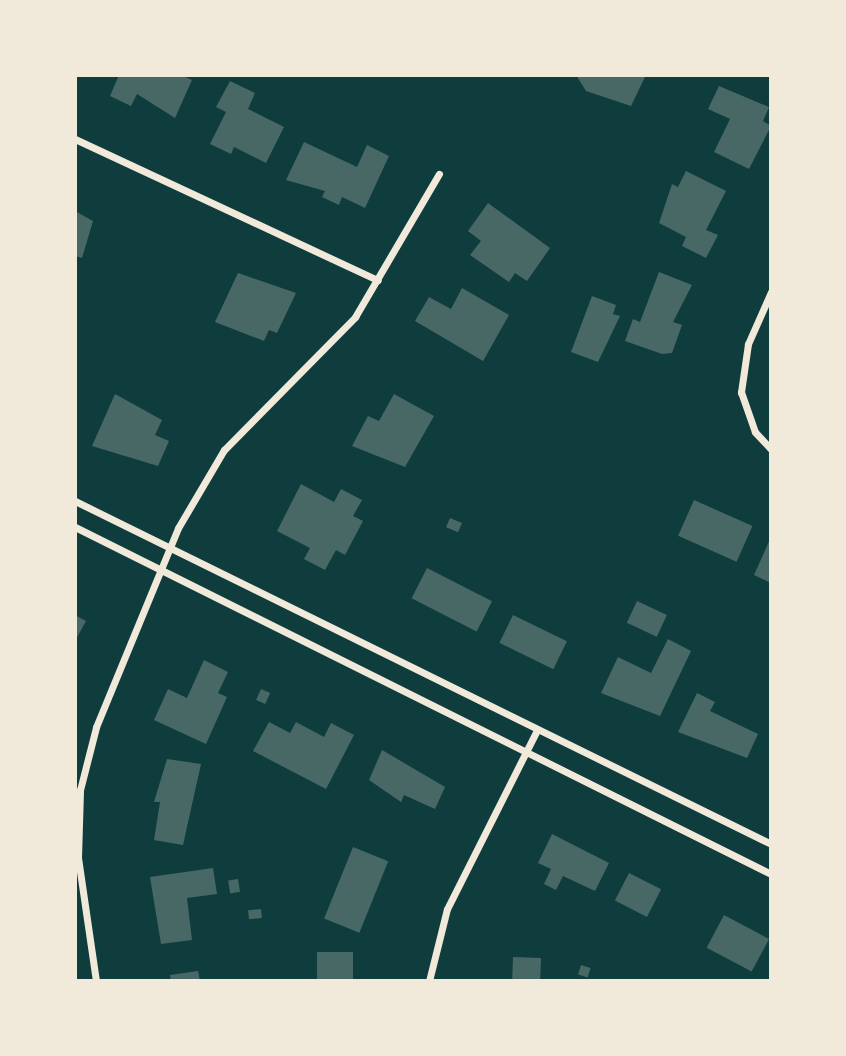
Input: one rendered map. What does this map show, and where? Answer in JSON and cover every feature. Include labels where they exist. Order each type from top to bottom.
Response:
[{"type":"street","points":[[75,139],[378,280]]},
{"type":"street","points":[[96,981],[78,858],[80,790],[96,727],[170,547],[224,450],[335,341],[378,280],[439,174]]},
{"type":"street","points":[[771,292],[748,344],[741,391],[755,432],[771,449]]},
{"type":"street","points":[[75,501],[771,844]]},
{"type":"street","points":[[75,527],[771,874]]},
{"type":"street","points":[[429,981],[447,909],[537,730]]},
{"type":"building","points":[[119,75],[181,75],[192,80],[175,118],[137,94],[131,106],[110,96]]},
{"type":"building","points":[[576,75],[646,75],[631,106],[586,91]]},
{"type":"building","points":[[230,81],[255,93],[248,109],[284,127],[266,163],[234,147],[231,154],[210,144],[226,112],[216,107]]},
{"type":"building","points":[[719,86],[769,107],[763,121],[771,126],[749,169],[714,152],[730,119],[708,109]]},
{"type":"building","points":[[304,142],[357,167],[367,145],[389,156],[365,208],[342,197],[339,205],[322,197],[325,191],[286,180]]},
{"type":"building","points":[[686,171],[726,191],[706,230],[718,235],[706,258],[682,246],[686,237],[659,223],[672,184],[678,187]]},
{"type":"building","points":[[488,203],[550,248],[527,281],[515,273],[509,282],[470,255],[481,241],[468,231]]},
{"type":"building","points":[[75,211],[93,221],[82,258],[75,256]]},
{"type":"building","points":[[659,272],[692,285],[673,322],[682,325],[672,353],[662,354],[625,341],[633,319],[640,322]]},
{"type":"building","points":[[238,273],[296,293],[277,333],[269,330],[264,341],[215,322]]},
{"type":"building","points":[[462,288],[509,315],[483,361],[415,321],[429,297],[451,309]]},
{"type":"building","points":[[592,296],[616,305],[613,314],[620,316],[598,362],[571,352]]},
{"type":"building","points":[[115,394],[162,420],[155,435],[169,441],[158,466],[92,446]]},
{"type":"building","points":[[394,394],[434,416],[405,467],[352,446],[368,416],[379,421]]},
{"type":"building","points":[[301,484],[334,502],[341,489],[362,500],[353,516],[363,521],[345,555],[336,550],[325,570],[304,559],[310,548],[277,531]]},
{"type":"building","points":[[694,500],[752,526],[737,562],[678,536]]},
{"type":"building","points":[[450,518],[462,523],[458,532],[446,527]]},
{"type":"building","points":[[771,537],[771,583],[754,575]]},
{"type":"building","points":[[427,568],[492,601],[477,631],[412,598]]},
{"type":"building","points":[[637,601],[667,615],[657,637],[627,623]]},
{"type":"building","points":[[75,615],[86,621],[75,641]]},
{"type":"building","points":[[513,615],[567,641],[553,669],[499,643]]},
{"type":"building","points":[[668,639],[691,651],[660,716],[601,693],[618,657],[651,673]]},
{"type":"building","points":[[204,660],[228,672],[218,693],[227,697],[206,744],[154,720],[168,689],[187,698]]},
{"type":"building","points":[[261,689],[270,693],[265,704],[256,700]]},
{"type":"building","points":[[697,693],[715,702],[710,711],[758,734],[747,758],[678,732]]},
{"type":"building","points":[[269,722],[290,733],[296,722],[324,737],[331,723],[354,735],[326,789],[253,751]]},
{"type":"building","points":[[382,750],[445,787],[435,809],[404,795],[401,802],[369,780]]},
{"type":"building","points":[[167,759],[201,764],[183,845],[154,840],[160,802],[154,802]]},
{"type":"building","points":[[552,834],[609,863],[595,891],[563,876],[556,890],[544,884],[551,869],[538,863]]},
{"type":"building","points":[[353,847],[388,861],[359,933],[324,918]]},
{"type":"building","points":[[213,868],[217,894],[187,898],[192,940],[161,944],[150,877]]},
{"type":"building","points":[[629,873],[661,889],[647,917],[615,901]]},
{"type":"building","points":[[238,879],[240,892],[230,893],[228,881]]},
{"type":"building","points":[[261,909],[262,918],[249,919],[248,910]]},
{"type":"building","points":[[724,915],[769,939],[752,972],[707,948]]},
{"type":"building","points":[[317,952],[353,952],[353,981],[317,981]]},
{"type":"building","points":[[513,957],[541,958],[540,981],[512,981]]},
{"type":"building","points":[[581,965],[591,968],[588,977],[578,975]]},
{"type":"building","points":[[198,971],[200,981],[171,981],[170,975]]}]
